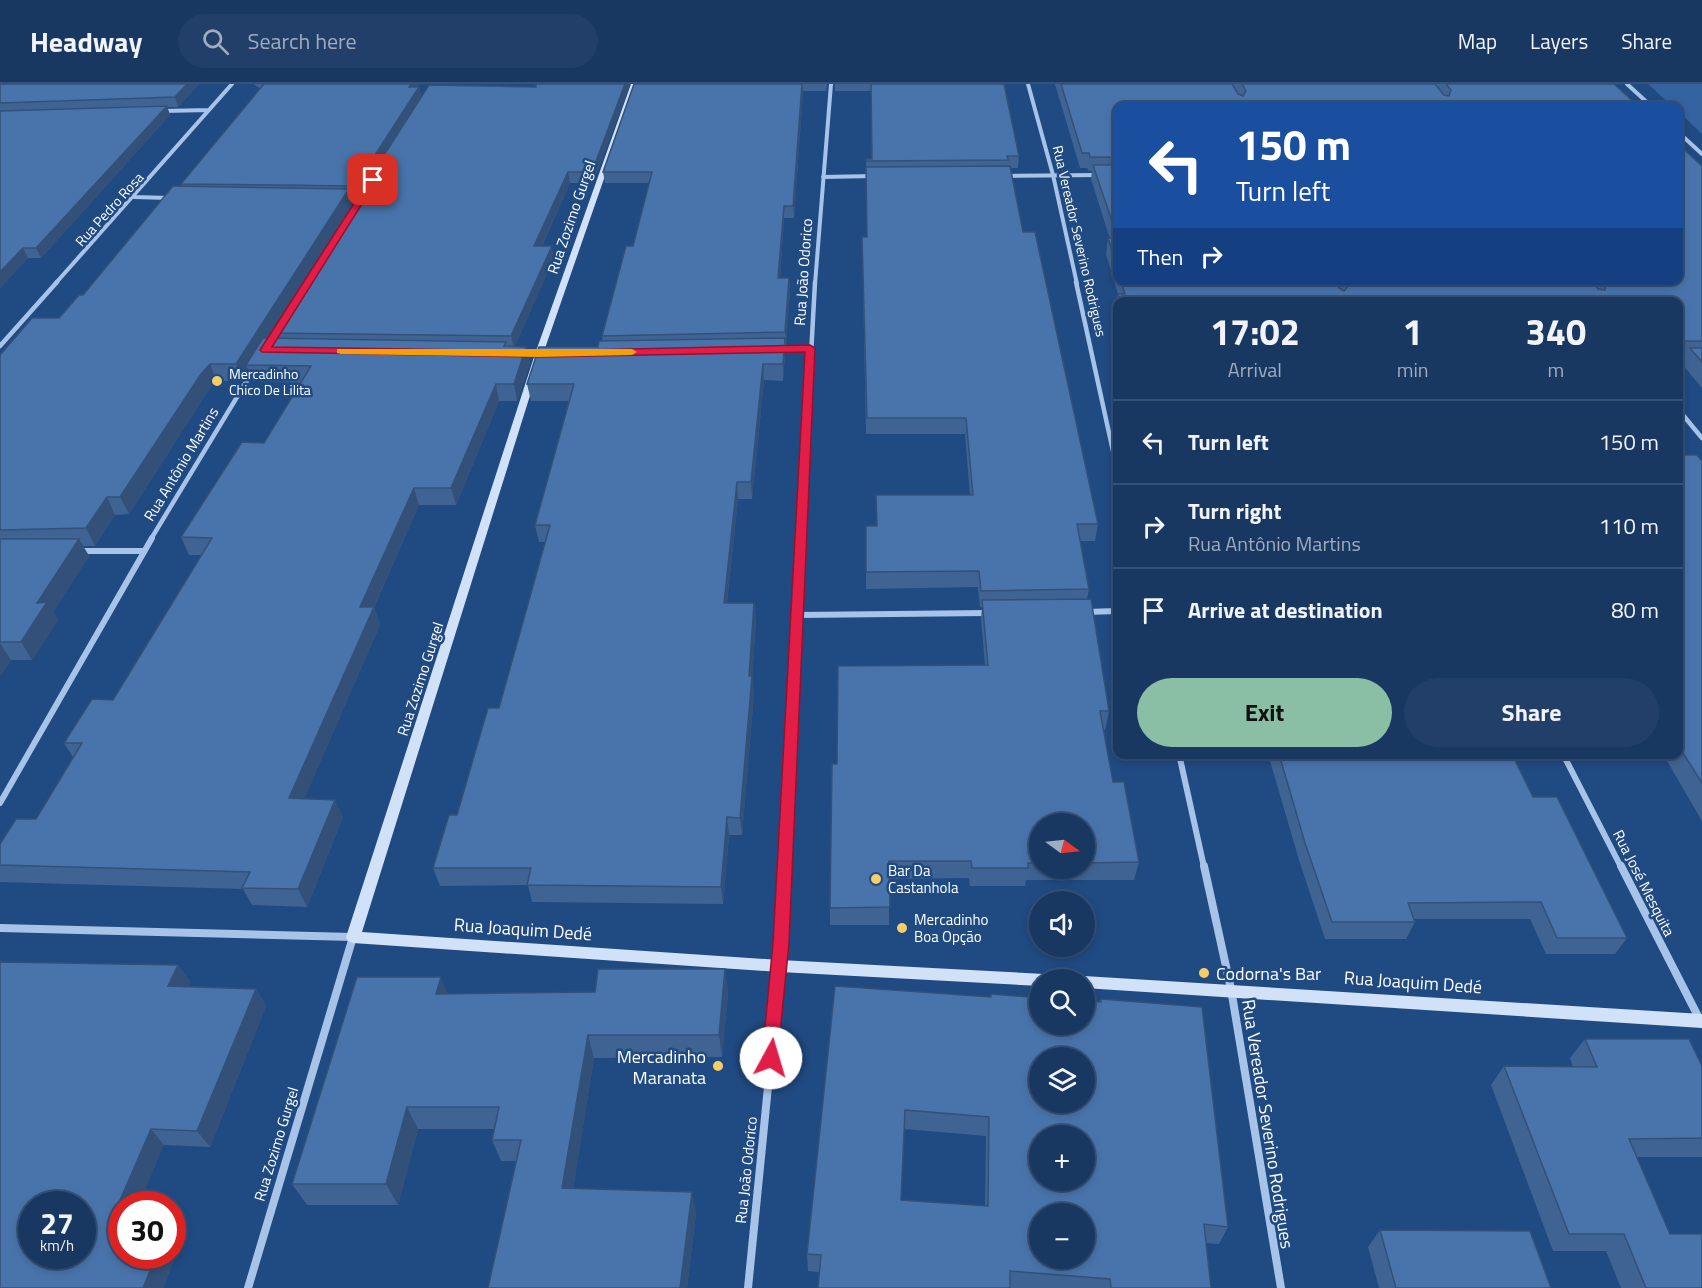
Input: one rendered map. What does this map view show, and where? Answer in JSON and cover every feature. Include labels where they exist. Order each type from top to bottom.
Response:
[{"type":"street","name":"Rua Pedro Rosa","points":[[0,346],[232,84]]},
{"type":"street","name":"Rua Zozimo Gurgel","points":[[248,1288],[353,938],[539,354],[634,84]]},
{"type":"street","name":"Rua João Odorico","points":[[748,1288],[780,966],[799,615],[810,348],[831,84]]},
{"type":"street","name":"Rua Vereador Severino Rodrigues","points":[[1028,84],[1053,175],[1113,451]]},
{"type":"street","points":[[1627,84],[1647,102]]},
{"type":"street","points":[[151,112],[209,110]]},
{"type":"street","points":[[1683,137],[1702,154]]},
{"type":"street","points":[[995,176],[1107,175]]},
{"type":"street","points":[[823,177],[881,176]]},
{"type":"street","points":[[134,197],[170,198]]},
{"type":"street","points":[[775,349],[810,348]]},
{"type":"street","points":[[527,354],[551,354]]},
{"type":"street","name":"Rua Antônio Martins","points":[[0,803],[144,551],[259,360]]},
{"type":"street","points":[[1683,360],[1702,360]]},
{"type":"street","points":[[1683,415],[1702,438]]},
{"type":"street","points":[[67,551],[144,551]]},
{"type":"street","points":[[1082,612],[1113,611]]},
{"type":"street","points":[[799,615],[999,613]]},
{"type":"street","name":"Rua Vereador Severino Rodrigues","points":[[1180,759],[1231,989],[1281,1288]]},
{"type":"street","name":"Rua José Mesquita","points":[[1566,759],[1702,1022]]},
{"type":"street","name":"Rua Joaquim Dedé","points":[[0,928],[112,929],[353,938],[780,966],[1029,979]]},
{"type":"street","name":"Rua Joaquim Dedé","points":[[1095,983],[1231,989],[1702,1022]]},
{"type":"shaded area","points":[[1648,84],[1702,84],[1702,134],[1683,116],[1683,102],[1668,102]]},
{"type":"building","points":[[0,84],[187,84],[175,97],[0,103]]},
{"type":"building","points":[[262,84],[411,84],[409,87],[419,87],[355,186],[181,184]]},
{"type":"building","points":[[536,84],[625,84],[592,172],[568,172],[534,246],[552,246],[511,336],[270,333],[429,85],[536,87]]},
{"type":"building","points":[[634,84],[802,84],[793,206],[784,206],[778,278],[789,278],[785,332],[602,336],[626,246],[633,246],[652,172],[603,172]]},
{"type":"building","points":[[871,84],[1004,84],[1019,156],[1007,156],[1008,160],[866,161],[866,159],[872,159]]},
{"type":"building","points":[[1061,84],[1232,84],[1238,94],[1243,96],[1246,91],[1242,84],[1435,84],[1444,95],[1449,96],[1451,90],[1446,84],[1614,84],[1634,102],[1113,102],[1113,157],[1090,157],[1089,153],[1082,153]]},
{"type":"building","points":[[167,106],[36,248],[23,248],[0,272],[0,111]]},
{"type":"building","points":[[1683,149],[1702,166],[1702,341],[1683,341],[1683,297],[1119,297],[1118,294],[1125,294],[1122,285],[1338,285],[1344,291],[1348,285],[1595,285],[1598,289],[1605,290],[1606,285],[1683,285]]},
{"type":"building","points":[[1093,165],[1113,165],[1113,224]]},
{"type":"building","points":[[1010,166],[1023,232],[1035,232],[1098,524],[1077,524],[1089,589],[981,591],[979,571],[866,572],[866,526],[877,526],[876,495],[973,495],[966,418],[867,418],[862,237],[867,237],[866,167]]},
{"type":"building","points":[[173,186],[349,189],[236,364],[210,364],[201,374],[120,497],[107,497],[86,528],[0,530],[0,355],[32,318],[59,318],[79,295],[83,295]]},
{"type":"building","points":[[1108,238],[1113,238],[1113,254]]},
{"type":"building","points":[[263,338],[506,342],[504,346],[526,347],[514,384],[496,384],[451,488],[414,488],[360,607],[374,607],[289,798],[335,800],[298,889],[242,888],[250,872],[0,865],[0,844],[16,819],[36,819],[82,743],[64,743],[92,699],[113,700],[212,538],[181,537],[242,442],[264,443],[311,366],[246,365]]},
{"type":"building","points":[[785,338],[783,364],[763,364],[751,482],[737,482],[724,603],[754,603],[749,676],[752,676],[740,818],[727,817],[721,887],[527,885],[531,868],[433,868],[449,815],[457,815],[488,708],[499,708],[550,525],[535,525],[574,384],[527,384],[539,347],[598,347],[599,341]]},
{"type":"building","points":[[1690,348],[1702,348],[1702,362]]},
{"type":"building","points":[[1683,455],[1697,455],[1702,461],[1702,783],[1683,753]]},
{"type":"building","points":[[0,539],[79,539],[37,603],[47,602],[21,642],[0,642]]},
{"type":"building","points":[[1091,599],[1109,711],[1100,711],[1113,782],[1124,782],[1139,862],[1095,863],[1095,813],[1029,813],[1028,868],[972,868],[971,861],[889,861],[890,907],[830,908],[832,764],[837,764],[838,666],[988,665],[982,600]]},
{"type":"building","points":[[1280,759],[1514,759],[1533,797],[1557,797],[1627,938],[1557,938],[1541,902],[1408,903],[1415,922],[1332,922],[1305,843]]},
{"type":"building","points":[[0,962],[178,965],[168,986],[256,989],[197,1131],[151,1129],[124,1191],[108,1191],[108,1269],[151,1269],[143,1288],[0,1288]]},
{"type":"building","points":[[598,969],[725,969],[719,1035],[588,1035],[562,1188],[692,1192],[680,1288],[488,1288],[521,1140],[492,1140],[499,1107],[407,1107],[386,1184],[292,1184],[357,977],[441,977],[436,994],[595,992]]},
{"type":"building","points":[[835,986],[991,997],[991,994],[1029,997],[1029,1035],[1095,1035],[1095,1002],[1101,1002],[1101,999],[1202,1007],[1228,1227],[1204,1224],[1211,1288],[1111,1288],[1110,1279],[1010,1271],[1010,1288],[818,1288],[821,1255],[807,1254]],"holes":[[[905,1110],[989,1117],[988,1206],[901,1200]]]},
{"type":"building","points":[[1585,1039],[1689,1039],[1702,1066],[1702,1138],[1629,1139],[1670,1234],[1702,1234],[1702,1288],[1646,1288],[1624,1234],[1569,1234],[1504,1066],[1597,1067]]},
{"type":"building","points":[[1380,1230],[1530,1231],[1551,1288],[1396,1288]]},
{"type":"slow traffic","points":[[341,351],[539,354],[632,352]]},
{"type":"place","name":"Mercadinho Chico De Lilita","points":[[217,381]]},
{"type":"place","name":"Bar Da Castanhola","points":[[876,879]]},
{"type":"place","name":"Mercadinho Boa Opção","points":[[902,928]]},
{"type":"place","name":"Codorna's Bar","points":[[1204,973]]},
{"type":"place","name":"Mercadinho Maranata","points":[[718,1066]]},
{"type":"route","points":[[373,180],[265,350],[539,354],[810,348],[799,615],[780,966],[771,1058]]}]
